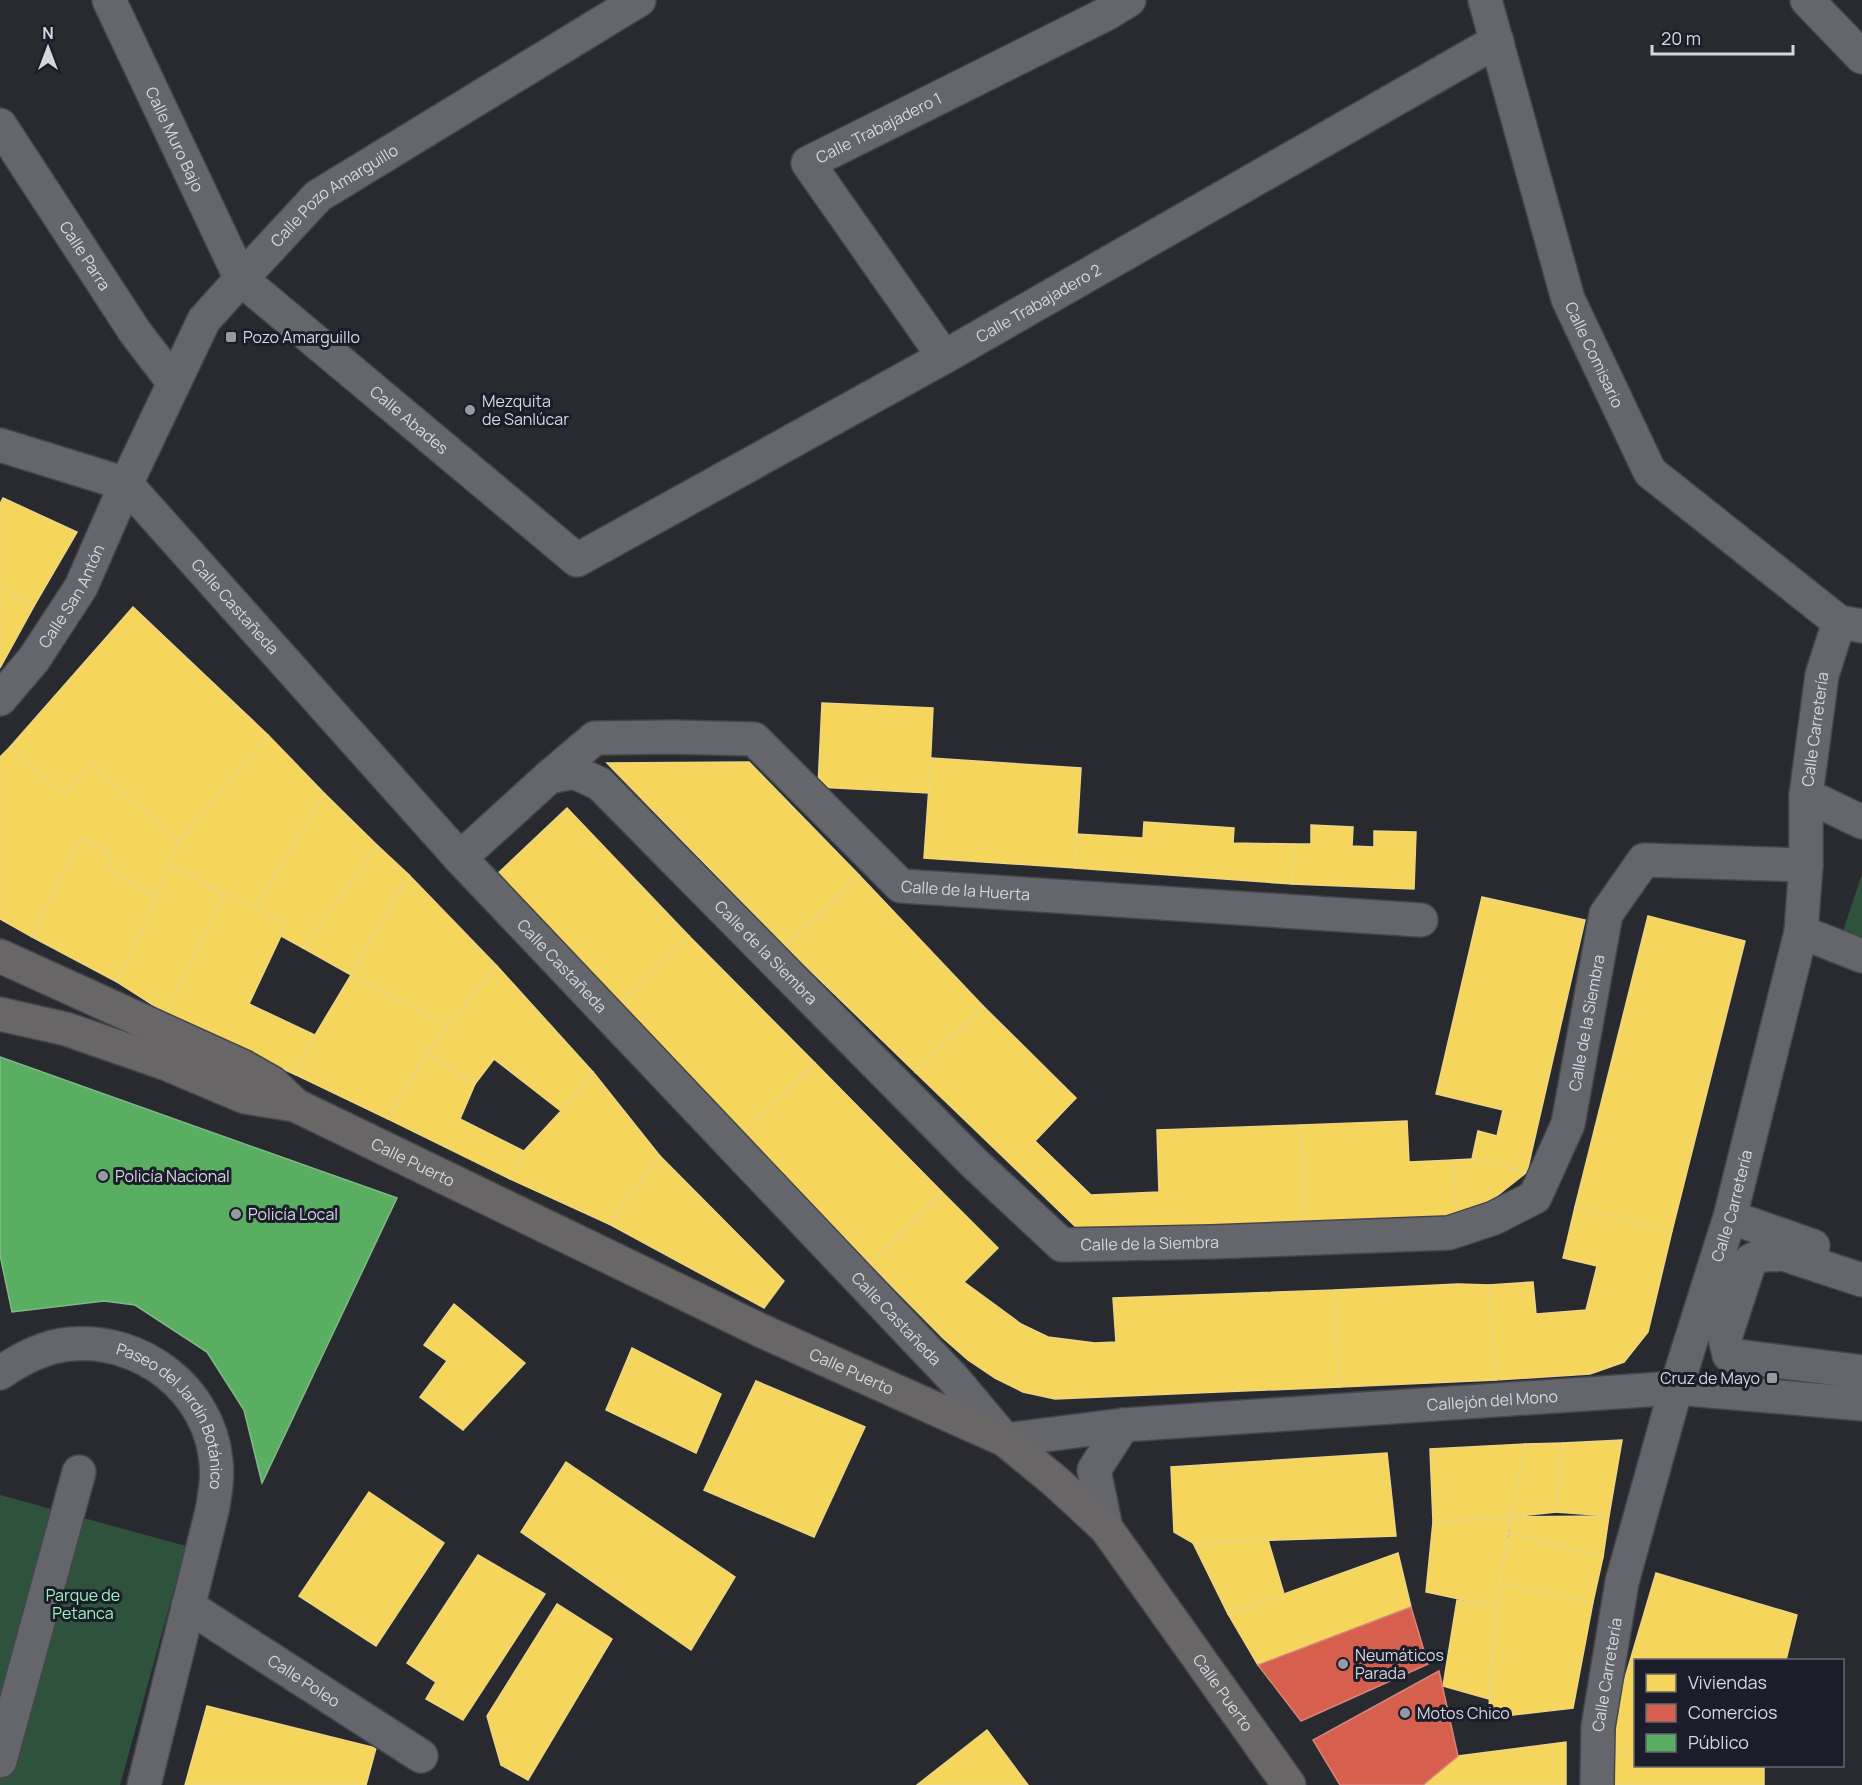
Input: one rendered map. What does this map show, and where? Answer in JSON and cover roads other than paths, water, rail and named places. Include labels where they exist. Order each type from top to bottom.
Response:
[{"type":"main road","name":"Calle Puerto","points":[[0,956],[244,1067],[272,1083],[295,1105]]},
{"type":"main road","name":"Calle Puerto","points":[[0,1014],[66,1029],[167,1064],[245,1097],[295,1105],[762,1331],[1005,1440],[1055,1481],[1106,1528],[1289,1785]]},
{"type":"street","name":"Calle Muro Bajo","points":[[109,0],[241,279]]},
{"type":"street","name":"Calle Pozo Amarguillo","points":[[126,484],[204,320],[318,196],[639,0]]},
{"type":"street","name":"Calle Trabajadero 1","points":[[944,357],[808,163],[1098,18],[1129,0]]},
{"type":"street","name":"Calle Comisario","points":[[1485,0],[1568,299],[1650,472],[1850,624]]},
{"type":"street","points":[[1807,0],[1862,57]]},
{"type":"street","name":"Calle Trabajadero 2","points":[[577,560],[944,357],[1497,41]]},
{"type":"street","name":"Calle Parra","points":[[0,125],[135,332],[174,383]]},
{"type":"street","name":"Calle Abades","points":[[241,279],[577,560]]},
{"type":"street","points":[[0,445],[126,484]]},
{"type":"street","name":"Calle San Antón","points":[[0,699],[34,659],[81,587],[126,484]]},
{"type":"street","name":"Calle Castañeda","points":[[126,484],[460,858],[945,1370],[1005,1440]]},
{"type":"street","name":"Calle Carretería","points":[[1597,1785],[1598,1727],[1622,1582],[1676,1388],[1730,1217],[1801,932],[1806,865],[1806,795],[1822,675],[1850,624]]},
{"type":"street","name":"Calle de la Huerta","points":[[549,777],[595,738],[754,739],[901,886],[1420,920]]},
{"type":"street","name":"Calle de la Siembra","points":[[549,777],[574,772],[600,784],[973,1162],[1062,1245],[1449,1233],[1494,1218],[1535,1197],[1568,1124],[1606,914],[1644,860],[1806,865]]},
{"type":"street","points":[[460,858],[549,777]]},
{"type":"street","points":[[1806,795],[1862,822]]},
{"type":"street","points":[[1801,932],[1862,956]]},
{"type":"street","points":[[1730,1217],[1862,1263]]},
{"type":"street","points":[[1862,1280],[1783,1254],[1762,1255],[1750,1261],[1725,1338],[1729,1355],[1862,1372]]},
{"type":"street","name":"Paseo del Jardín Botánico","points":[[0,1373],[21,1359],[45,1349],[70,1344],[96,1344],[121,1348],[145,1358],[167,1372],[185,1390],[200,1411],[210,1435],[216,1460],[217,1485],[144,1785]]},
{"type":"street","name":"Callejón del Mono","points":[[1005,1440],[1123,1425],[1676,1388],[1862,1404]]},
{"type":"street","points":[[1106,1528],[1094,1470],[1123,1425]]},
{"type":"street","points":[[0,1761],[79,1472]]},
{"type":"street","name":"Calle Poleo","points":[[188,1606],[421,1756]]},
{"type":"place","name":"Pozo Amarguillo","points":[[231,337]]},
{"type":"place","name":"Mezquita de Sanlúcar","points":[[470,410]]},
{"type":"place","name":"Policía Nacional","points":[[103,1176]]},
{"type":"place","name":"Policía Local","points":[[236,1214]]},
{"type":"place","name":"Cruz de Mayo","points":[[1772,1378]]},
{"type":"place","name":"Neumáticos Parada","points":[[1343,1664]]},
{"type":"place","name":"Motos Chico","points":[[1405,1713]]},
{"type":"park label","name":"Parque de Petanca","points":[[83,1604]]}]
